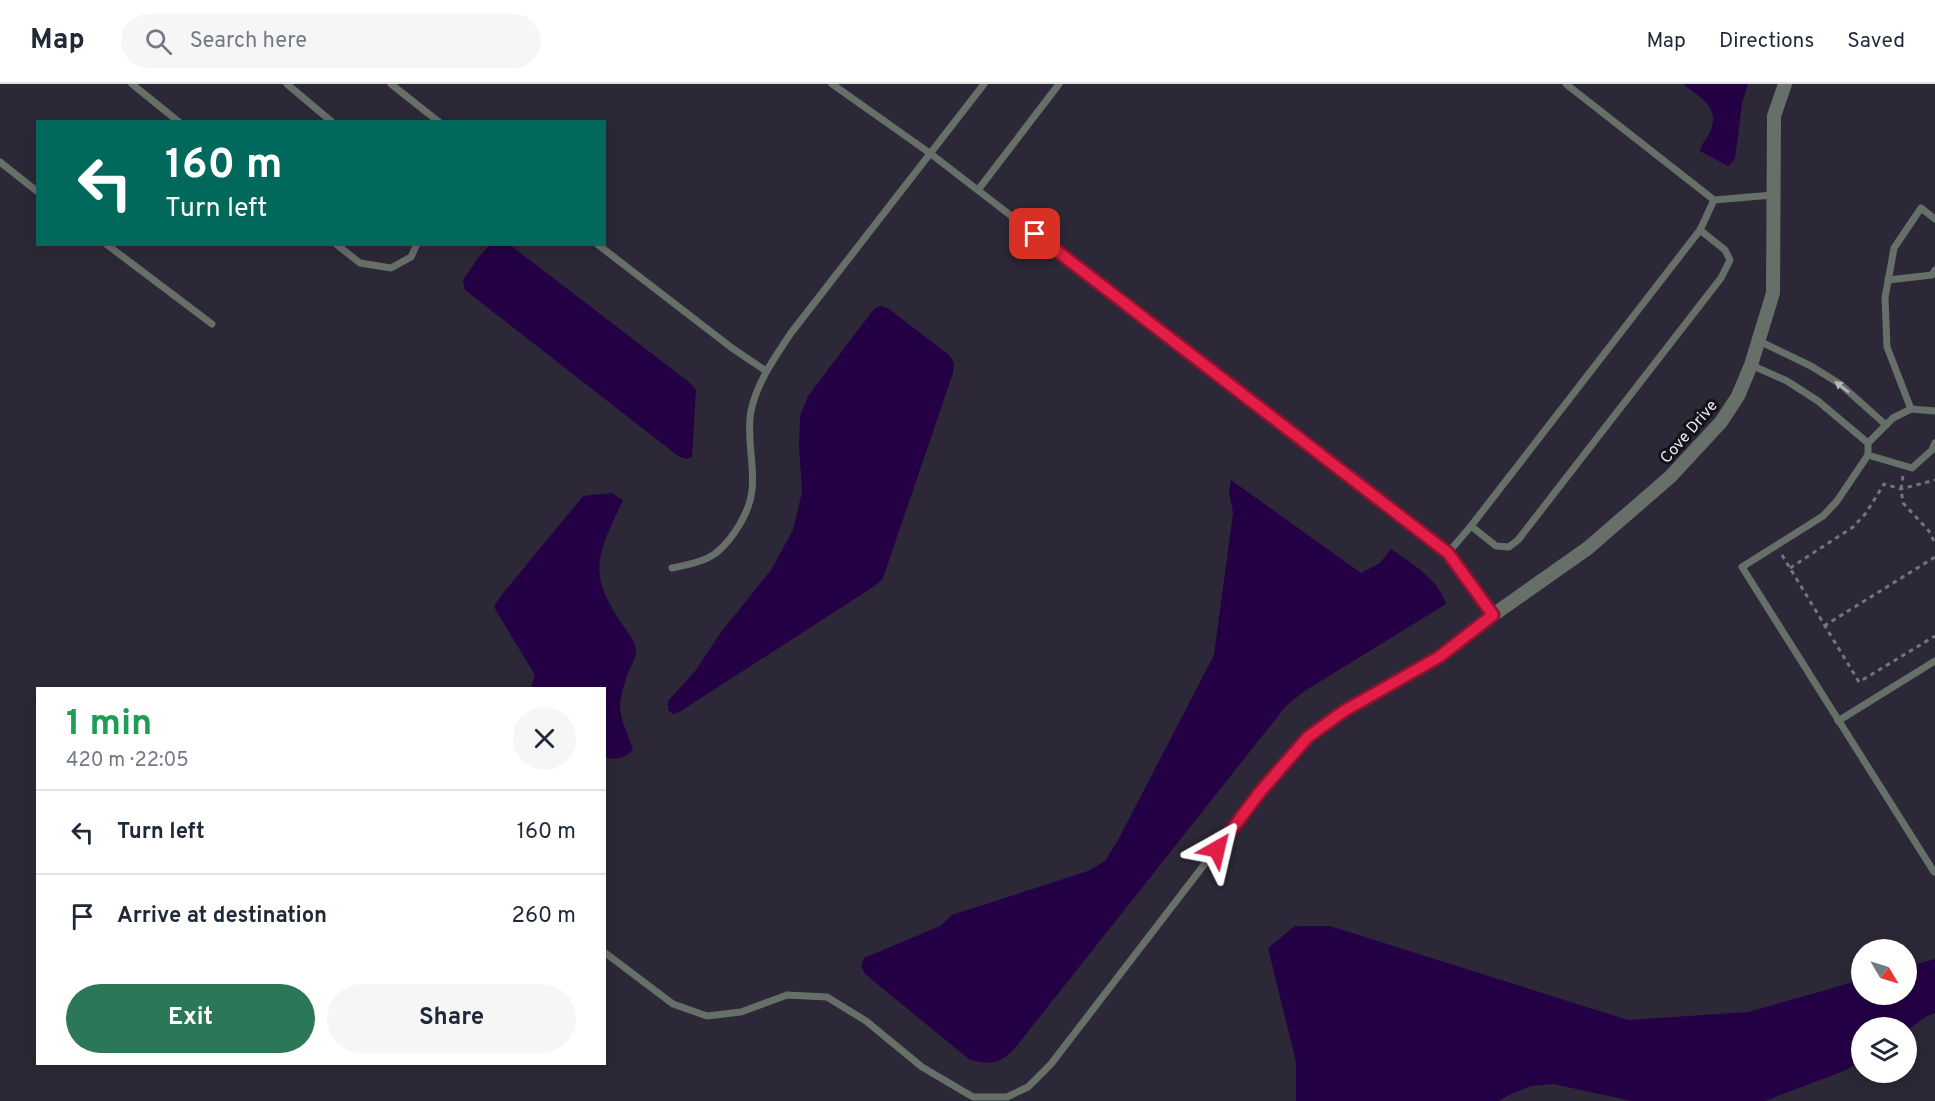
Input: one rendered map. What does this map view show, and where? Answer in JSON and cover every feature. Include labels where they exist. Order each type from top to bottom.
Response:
[{"type":"street","name":"Cove Drive","points":[[1493,615],[1588,548],[1670,477],[1721,422],[1738,396],[1751,365],[1773,293],[1774,116],[1785,84]]},
{"type":"lane","points":[[132,84],[177,120]]},
{"type":"lane","points":[[287,84],[330,120]]},
{"type":"lane","points":[[391,84],[436,120]]},
{"type":"lane","points":[[606,954],[673,1004],[707,1016],[741,1012],[787,995],[827,997],[866,1021],[922,1067],[973,1097],[1007,1097],[1028,1086],[1051,1064],[1260,792],[1308,737],[1344,711],[1439,657],[1493,615],[1448,553],[931,153],[832,84]]},
{"type":"lane","points":[[672,568],[695,562],[715,553],[740,526],[752,490],[751,411],[766,371],[791,333],[984,84]]},
{"type":"lane","points":[[978,190],[1059,84]]},
{"type":"lane","points":[[1566,84],[1714,200],[1773,195]]},
{"type":"lane","points":[[0,162],[36,190]]},
{"type":"lane","points":[[1448,553],[1700,230],[1714,200]]},
{"type":"lane","points":[[1911,409],[1887,347],[1885,298],[1894,248],[1922,208],[1935,219]]},
{"type":"lane","points":[[1471,526],[1496,546],[1509,547],[1518,540],[1714,287],[1730,260],[1725,250],[1700,230]]},
{"type":"lane","points":[[109,246],[212,324]]},
{"type":"lane","points":[[339,246],[360,262],[391,268],[411,257],[416,246]]},
{"type":"lane","points":[[600,246],[732,348],[766,371]]},
{"type":"lane","points":[[1888,280],[1932,275],[1935,270]]},
{"type":"lane","points":[[1759,341],[1811,366],[1840,384],[1886,425]]},
{"type":"lane","points":[[1751,365],[1787,381],[1818,401],[1868,443]]},
{"type":"lane","points":[[1935,411],[1911,409],[1893,418],[1868,443],[1868,455],[1837,501],[1823,516],[1742,567],[1935,872]]},
{"type":"lane","points":[[1868,455],[1912,468],[1932,450],[1935,443]]},
{"type":"lane","points":[[1838,721],[1935,661]]},
{"type":"path","points":[[1904,465],[1901,489],[1903,503],[1929,531],[1935,543]]},
{"type":"path","points":[[1790,568],[1853,527],[1866,513],[1884,484],[1901,489],[1935,480]]},
{"type":"path","points":[[1777,545],[1858,682],[1935,636]]},
{"type":"path","points":[[1824,626],[1935,557]]},
{"type":"shaded area","points":[[1683,84],[1748,84],[1742,104],[1735,159],[1728,166],[1700,151],[1711,130],[1713,114],[1706,102]]},
{"type":"shaded area","points":[[489,246],[511,246],[689,382],[696,390],[692,457],[686,459],[678,456],[465,290],[463,280]]},
{"type":"shaded area","points":[[881,306],[889,309],[949,355],[954,363],[953,373],[883,578],[876,585],[673,714],[668,710],[668,701],[696,670],[721,632],[771,570],[793,530],[802,492],[800,416],[808,396],[874,309]]},
{"type":"shaded area","points":[[1231,480],[1361,573],[1380,563],[1391,549],[1431,579],[1446,604],[1303,692],[1286,706],[1015,1048],[995,1062],[970,1060],[865,974],[861,966],[864,958],[940,926],[952,915],[1088,871],[1105,861],[1214,655],[1233,513],[1229,492]]},
{"type":"shaded area","points":[[612,493],[623,500],[607,535],[600,562],[603,590],[636,649],[620,706],[633,750],[616,759],[606,757],[606,687],[531,687],[535,675],[494,607],[583,496]]},
{"type":"shaded area","points":[[1295,926],[1330,926],[1628,1020],[1748,1012],[1851,983],[1851,1005],[1917,1005],[1917,964],[1935,959],[1935,1013],[1917,1023],[1917,1017],[1851,1017],[1851,1067],[1765,1101],[1632,1101],[1553,1084],[1531,1086],[1499,1101],[1296,1101],[1296,1062],[1268,948]]},
{"type":"route","points":[[1035,234],[1448,553],[1493,615],[1439,657],[1344,711],[1308,737],[1260,792],[1217,849]]}]
